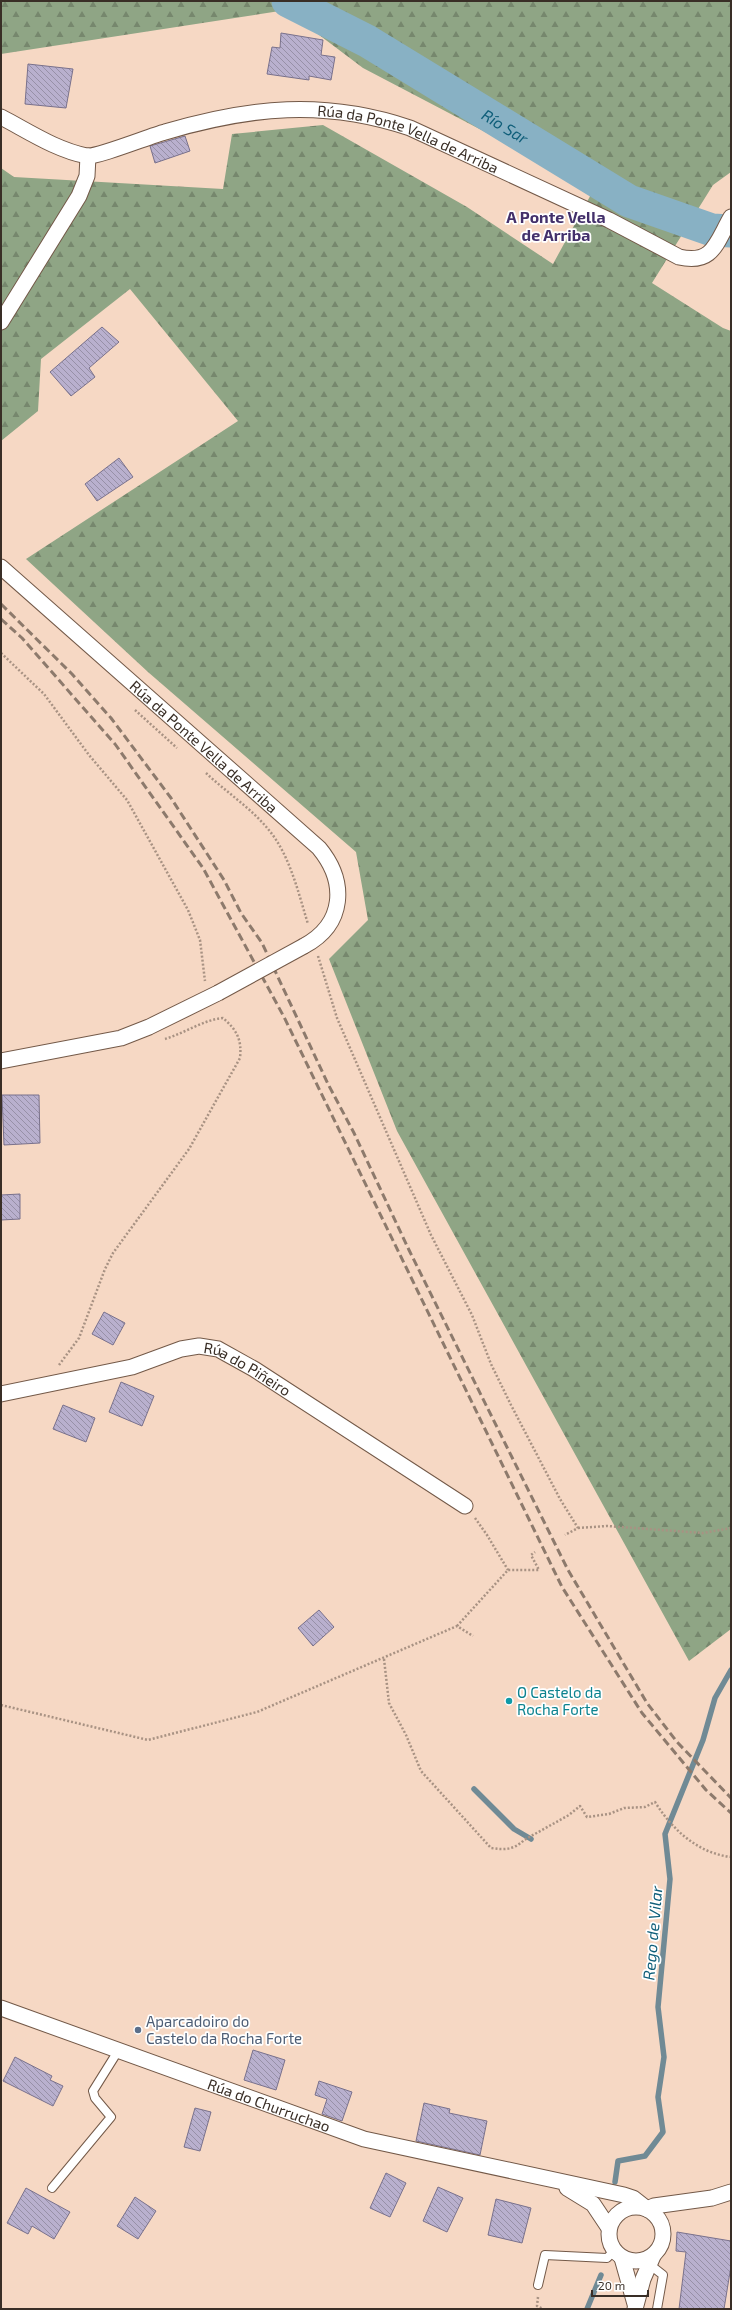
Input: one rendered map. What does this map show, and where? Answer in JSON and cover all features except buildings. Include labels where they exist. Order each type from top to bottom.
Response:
[{"type":"street","name":"Rúa da Ponte Vella de Arriba","points":[[88,156],[165,132],[247,113],[297,109],[347,114],[394,123],[410,128],[609,220],[678,257],[691,260],[701,259],[710,253],[731,217]]},
{"type":"street","points":[[1,117],[52,144],[88,156],[87,176],[79,196],[1,322]]},
{"type":"street","name":"Rúa da Ponte Vella de Arriba","points":[[1,567],[319,848],[330,861],[339,886],[338,902],[326,930],[308,944],[212,997],[121,1038],[1,1061]]},
{"type":"street","name":"Rúa do Piñeiro","points":[[1,1394],[41,1384],[132,1367],[181,1349],[199,1346],[218,1349],[254,1369],[465,1506]]},
{"type":"street","name":"Rúa do Churruchao","points":[[1,2008],[364,2139],[544,2179],[624,2195],[633,2198],[647,2209]]},
{"type":"street","name":"Rúa do Churruchao","points":[[544,2179],[585,2197],[592,2204],[609,2228]]},
{"type":"street","points":[[647,2209],[654,2206],[712,2198],[731,2192]]},
{"type":"street","points":[[639,2207],[647,2209],[658,2218],[663,2231],[661,2245],[651,2260],[635,2306],[610,2244],[609,2228],[617,2214],[623,2210],[639,2207]]},
{"type":"street","points":[[614,2256],[638,2262],[651,2260]]},
{"type":"lane","points":[[52,2188],[111,2117],[95,2098],[93,2091],[118,2051]]},
{"type":"lane","points":[[538,2286],[545,2255],[568,2258],[614,2256]]},
{"type":"lane","points":[[651,2260],[664,2275],[657,2309]]},
{"type":"path","points":[[1,653],[44,694],[89,755],[127,800],[188,910],[200,940],[212,997]]},
{"type":"path","points":[[133,708],[183,752]]},
{"type":"path","points":[[204,770],[267,828],[280,846],[293,877],[308,944],[337,1018],[431,1235],[472,1315],[491,1364],[511,1405],[560,1499],[578,1528]]},
{"type":"path","points":[[41,1384],[79,1338],[104,1269],[113,1253],[189,1149],[240,1058],[241,1044],[236,1030],[223,1018],[212,1019],[189,1031],[160,1041]]},
{"type":"path","points":[[465,1506],[487,1535],[508,1570]]},
{"type":"path","points":[[565,1535],[578,1528],[607,1526],[703,1533],[731,1528]]},
{"type":"path","points":[[1,1705],[148,1740],[257,1712],[384,1659],[457,1626],[508,1570],[539,1570],[531,1555],[534,1552]]},
{"type":"path","points":[[457,1626],[473,1636]]},
{"type":"path","points":[[384,1659],[389,1703],[406,1735],[421,1771],[491,1848],[504,1850],[518,1846],[524,1840],[569,1815],[580,1806],[587,1817],[609,1814],[624,1808],[645,1807],[655,1802],[667,1820],[688,1840],[722,1856],[731,1857]]},
{"type":"green space","points":[[1,1],[731,1],[731,172],[713,185],[652,283],[723,328],[731,331],[731,1629],[689,1661],[397,1131],[329,959],[368,920],[356,852],[148,672],[26,559],[238,421],[130,289],[41,359],[38,411],[1,441],[1,168],[14,177],[223,189],[232,134],[323,125],[467,207],[553,264],[594,189],[363,68],[286,10],[1,54]]},
{"type":"waterway","name":"Río Sar","points":[[288,1],[367,41],[629,201],[712,230],[731,231]]},
{"type":"waterway","name":"Rego de Vilar","points":[[615,2182],[618,2161],[645,2156],[663,2132],[658,2097],[664,2057],[658,2007],[670,1879],[665,1834],[703,1740],[715,1698],[731,1670]]},
{"type":"waterway","points":[[474,1789],[514,1829],[531,1839]]},
{"type":"waterway","points":[[587,2309],[601,2275]]},
{"type":"railway","points":[[1,604],[72,674],[111,718],[171,798],[224,880],[241,913],[262,943],[328,1084],[354,1133],[409,1250],[568,1570],[647,1703],[677,1742],[731,1798]]},
{"type":"railway","points":[[1,619],[22,638],[115,744],[203,868],[284,1017],[562,1587],[642,1713],[706,1790],[731,1813]]},
{"type":"place","name":"O Castelo da Rocha Forte","points":[[509,1701]]},
{"type":"place","name":"Aparcadoiro do Castelo da Rocha Forte","points":[[138,2030]]},
{"type":"district","name":"A Ponte Vella de Arriba","points":[[556,225]]}]
